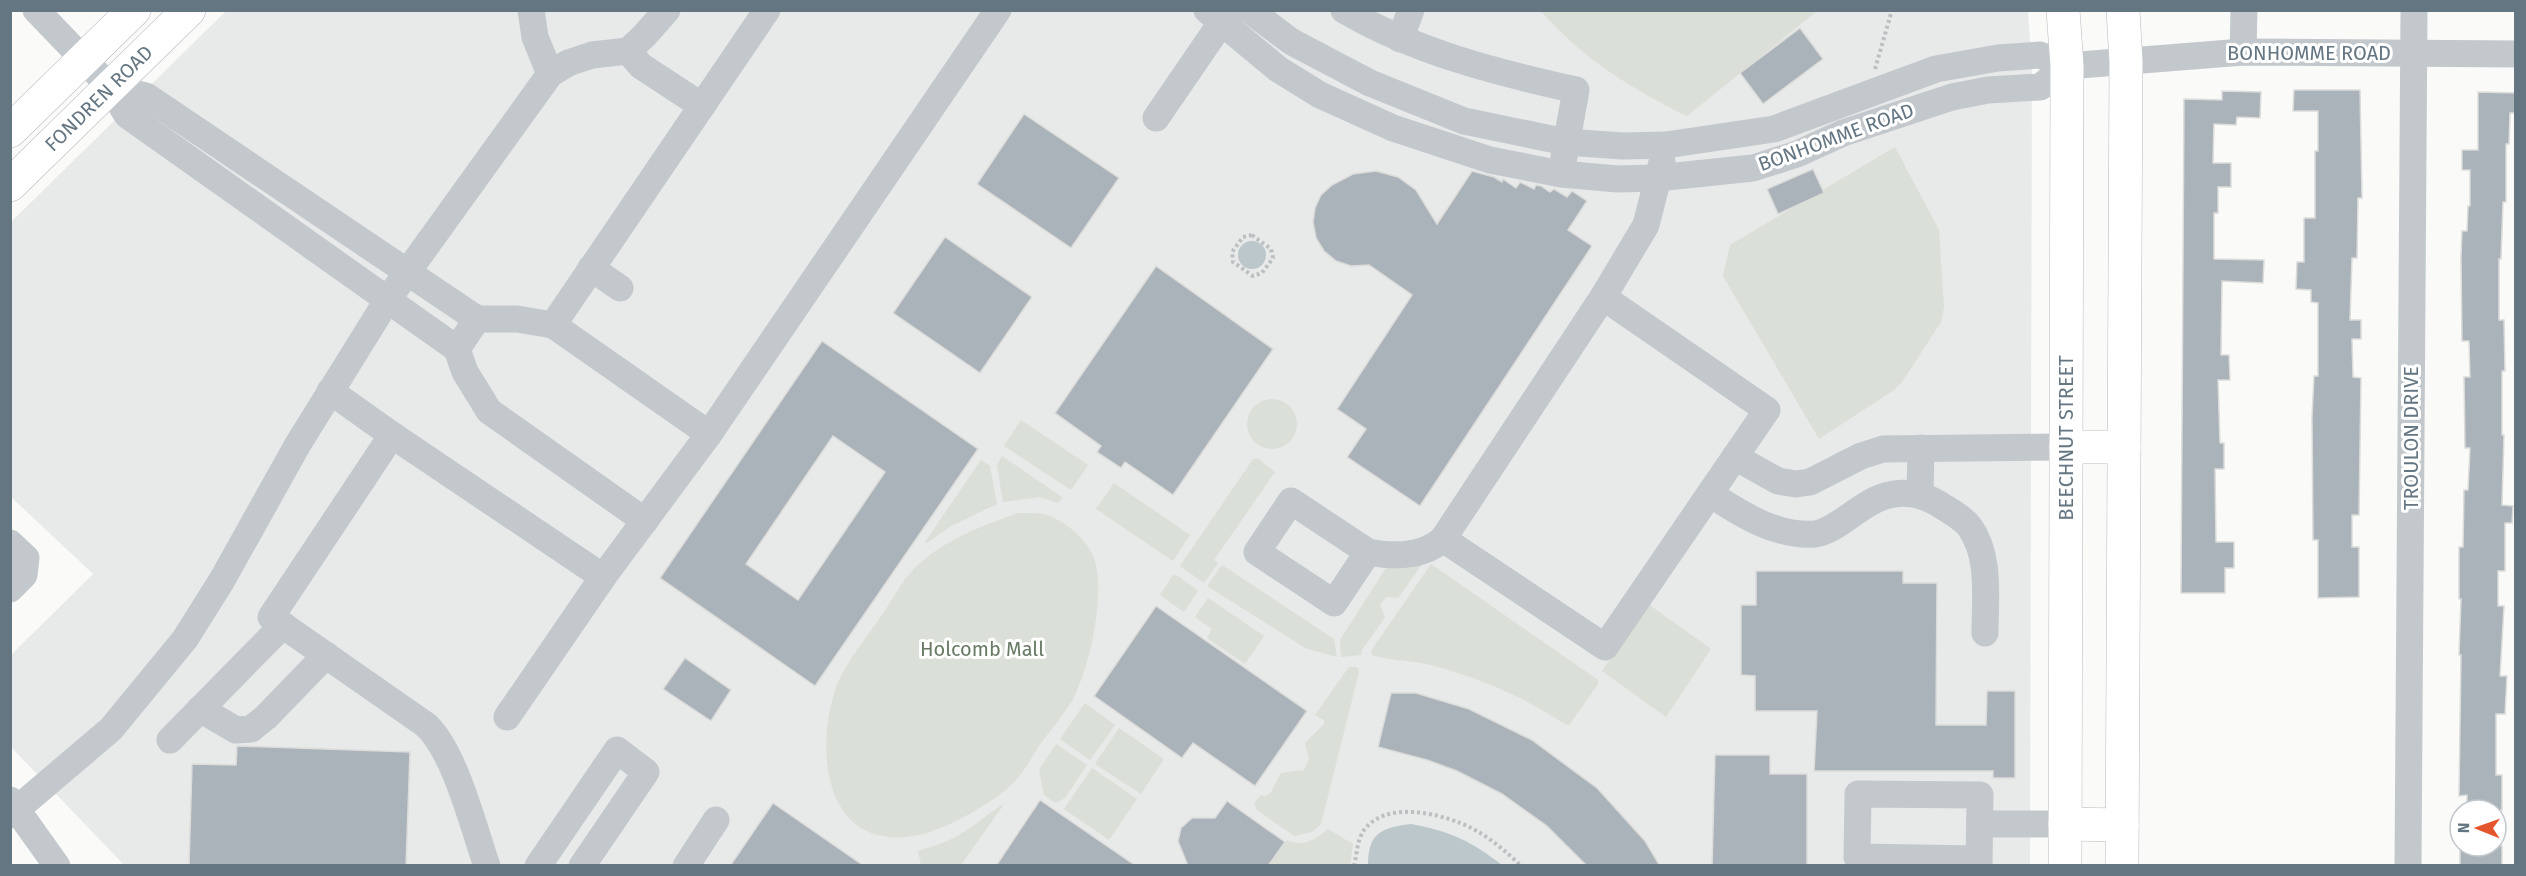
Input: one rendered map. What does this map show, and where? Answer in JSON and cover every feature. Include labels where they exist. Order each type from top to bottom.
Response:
[{"type":"main road","name":"FONDREN ROAD","points":[[10,131],[135,10]]},
{"type":"main road","name":"FONDREN ROAD","points":[[10,185],[189,10]]},
{"type":"main road","name":"BEECHNUT STREET","points":[[2063,10],[2067,66],[2065,866]]},
{"type":"main road","points":[[2122,866],[2126,63],[2123,10]]},
{"type":"main road","points":[[2066,447],[2124,447]]},
{"type":"main road","points":[[2065,824],[2122,825]]},
{"type":"street","points":[[36,10],[110,87],[128,115],[457,349],[465,372],[489,411],[645,521]]},
{"type":"street","points":[[531,10],[535,37],[550,74]]},
{"type":"street","points":[[57,866],[13,808],[66,770],[111,729],[185,639],[222,580],[330,391],[388,299],[550,74],[568,63],[592,56],[628,51],[667,10]]},
{"type":"street","points":[[553,325],[767,10]]},
{"type":"street","points":[[507,717],[603,577],[709,434],[998,10]]},
{"type":"street","name":"BONHOMME ROAD","points":[[1249,10],[1292,42],[1370,83],[1464,121],[1566,142],[1666,146],[1774,129],[1936,69],[1998,58],[2040,55],[2067,66],[2243,52],[2516,54]]},
{"type":"street","points":[[1344,10],[1400,39],[1452,58],[1505,74],[1576,90],[1561,174]]},
{"type":"street","points":[[1400,39],[1411,10]]},
{"type":"street","points":[[2243,52],[2244,10]]},
{"type":"street","name":"TROULON DRIVE","points":[[2408,866],[2414,10]]},
{"type":"street","points":[[1156,118],[1219,15]]},
{"type":"street","name":"BONHOMME ROAD","points":[[1219,15],[1286,74],[1320,95],[1393,128],[1490,160],[1561,174],[1618,179],[1657,178],[1753,168],[1797,154],[1854,129],[1952,97],[1988,90],[2040,87],[2067,66]]},
{"type":"street","points":[[628,51],[641,66],[702,106]]},
{"type":"street","points":[[110,87],[146,96],[477,319],[517,319],[553,325],[709,434]]},
{"type":"street","points":[[1368,552],[1403,554],[1426,551],[1443,538],[1603,297],[1646,225],[1666,146]]},
{"type":"street","points":[[591,268],[620,288]]},
{"type":"street","points":[[1443,538],[1605,647],[1767,410],[1603,297]]},
{"type":"street","points":[[457,349],[477,319]]},
{"type":"street","points":[[330,391],[603,577]]},
{"type":"street","points":[[392,435],[271,617],[426,725],[438,736],[449,757],[487,866]]},
{"type":"street","points":[[1735,457],[1778,481],[1796,484],[1810,482],[1861,456],[1883,449],[2066,447]]},
{"type":"street","points":[[1920,494],[1921,448]]},
{"type":"street","points":[[1710,494],[1742,515],[1765,526],[1808,534],[1826,532],[1842,520],[1883,497],[1903,493],[1920,494],[1968,524],[1975,538],[1982,554],[1985,576],[1985,633]]},
{"type":"street","points":[[10,543],[26,558],[24,575],[12,584]]},
{"type":"street","points":[[170,740],[283,625]]},
{"type":"street","points":[[200,710],[237,730],[251,729],[266,717],[326,655]]},
{"type":"street","points":[[538,866],[617,750],[646,772],[582,866]]},
{"type":"street","points":[[1858,794],[1980,795],[1980,824],[1979,862],[1856,861],[1858,794]]},
{"type":"street","points":[[686,866],[716,820]]},
{"type":"street","points":[[1980,824],[2065,824]]},
{"type":"path","points":[[1252,235],[1271,249],[1273,258],[1262,273],[1253,276],[1233,262],[1232,252],[1244,237],[1252,235]]},
{"type":"path","points":[[1355,865],[1363,831],[1371,823],[1387,814],[1403,812],[1420,813],[1461,823],[1521,866]]},
{"type":"shaded area","points":[[226,11],[2028,11],[2032,67],[2030,865],[124,865],[11,747],[11,655],[93,574],[11,497],[11,222]]},
{"type":"shaded area","points":[[1252,241],[1262,245],[1266,255],[1262,265],[1252,269],[1242,265],[1238,255],[1242,245]]},
{"type":"shaded area","points":[[1411,824],[1459,838],[1480,849],[1502,865],[1368,865],[1370,846],[1378,834],[1384,830]]},
{"type":"green space","points":[[1541,11],[1817,11],[1687,116],[1646,95],[1608,71],[1573,43]]},
{"type":"green space","points":[[1895,147],[1939,230],[1944,307],[1941,322],[1902,382],[1894,390],[1819,439],[1723,276],[1730,245]]},
{"type":"green space","points":[[1272,399],[1290,406],[1297,424],[1290,442],[1272,449],[1254,442],[1247,424],[1254,406]]},
{"type":"green space","points":[[1021,420],[1088,465],[1071,490],[1004,446]]},
{"type":"green space","points":[[1002,456],[1062,497],[1058,503],[1040,497],[1003,502],[997,465]]},
{"type":"green space","points":[[1253,459],[1259,459],[1275,472],[1214,560],[1218,563],[1204,583],[1180,566]]},
{"type":"green space","points":[[981,460],[990,466],[997,504],[951,526],[927,543],[925,542]]},
{"type":"green space","points":[[1114,483],[1190,535],[1173,561],[1096,509]]},
{"type":"green space","name":"Holcomb Mall","points":[[1018,513],[1042,514],[1057,519],[1081,538],[1093,556],[1098,588],[1095,627],[1086,666],[1074,697],[1016,780],[981,807],[955,822],[919,835],[888,837],[864,830],[846,815],[835,795],[828,771],[826,744],[829,717],[839,681],[856,651],[913,570],[949,542]]},
{"type":"green space","points":[[1425,560],[1398,598],[1386,597],[1380,605],[1385,617],[1362,650],[1361,655],[1341,657],[1340,640],[1389,563]]},
{"type":"green space","points":[[1431,564],[1598,680],[1598,684],[1570,724],[1566,725],[1518,697],[1467,676],[1424,663],[1372,655],[1371,651]]},
{"type":"green space","points":[[1222,565],[1334,639],[1337,657],[1305,648],[1207,586]]},
{"type":"green space","points":[[1173,575],[1178,576],[1198,591],[1184,612],[1160,595]]},
{"type":"green space","points":[[1208,598],[1264,636],[1245,664],[1207,638],[1212,629],[1195,617]]},
{"type":"green space","points":[[1648,604],[1711,649],[1666,717],[1602,671]]},
{"type":"green space","points":[[1349,667],[1357,667],[1359,672],[1321,824],[1312,832],[1294,836],[1257,810],[1254,803],[1261,795],[1266,796],[1271,792],[1281,773],[1304,770],[1309,759],[1305,743],[1324,724],[1324,720],[1315,715]]},
{"type":"green space","points":[[1085,703],[1115,725],[1090,760],[1060,739]]},
{"type":"green space","points":[[1119,728],[1164,759],[1141,794],[1095,764]]},
{"type":"green space","points":[[1056,744],[1087,765],[1065,798],[1055,803],[1044,795],[1039,770]]},
{"type":"green space","points":[[1092,768],[1137,799],[1109,840],[1064,809]]},
{"type":"green space","points":[[1004,804],[961,865],[921,865],[918,851],[959,835]]},
{"type":"green space","points":[[1328,829],[1353,844],[1350,865],[1269,865],[1287,840],[1304,843]]},
{"type":"building","points":[[1800,28],[1823,59],[1763,104],[1740,73]]},
{"type":"building","points":[[2294,90],[2360,90],[2362,198],[2358,198],[2357,258],[2352,258],[2350,320],[2361,320],[2361,339],[2352,339],[2353,377],[2361,378],[2359,515],[2352,515],[2352,547],[2359,547],[2359,597],[2318,598],[2318,540],[2313,540],[2312,417],[2314,376],[2318,376],[2318,303],[2311,302],[2311,290],[2296,289],[2297,262],[2304,262],[2304,218],[2315,218],[2315,151],[2318,151],[2318,111],[2293,111]]},
{"type":"building","points":[[2222,91],[2261,92],[2260,118],[2237,117],[2236,125],[2214,124],[2213,163],[2231,163],[2231,187],[2218,187],[2218,213],[2214,213],[2214,259],[2264,260],[2263,283],[2222,281],[2221,355],[2229,355],[2230,380],[2218,380],[2220,443],[2224,443],[2224,469],[2215,469],[2216,542],[2234,542],[2234,568],[2225,568],[2225,593],[2181,593],[2184,99],[2222,100]]},
{"type":"building","points":[[2478,92],[2516,93],[2516,113],[2510,113],[2509,144],[2506,144],[2506,202],[2503,202],[2501,259],[2499,259],[2499,320],[2504,320],[2505,371],[2502,371],[2502,435],[2504,435],[2502,505],[2513,506],[2512,523],[2505,523],[2505,571],[2498,571],[2498,606],[2504,606],[2500,676],[2507,676],[2505,714],[2496,714],[2496,775],[2502,775],[2502,798],[2459,796],[2461,599],[2459,599],[2459,547],[2463,547],[2464,490],[2468,490],[2470,448],[2465,448],[2464,377],[2470,377],[2469,341],[2462,341],[2461,257],[2462,231],[2467,231],[2468,206],[2470,206],[2470,170],[2462,170],[2462,150],[2478,150]]},
{"type":"building","points":[[1024,114],[1119,178],[1071,248],[977,184]]},
{"type":"building","points":[[1813,169],[1824,193],[1778,214],[1767,189]]},
{"type":"building","points":[[1376,171],[1398,177],[1416,190],[1437,224],[1472,171],[1494,177],[1502,182],[1503,179],[1516,188],[1520,182],[1534,189],[1536,185],[1550,192],[1554,189],[1567,197],[1572,191],[1587,201],[1568,230],[1592,246],[1420,506],[1347,457],[1366,429],[1337,409],[1412,295],[1369,265],[1351,266],[1336,261],[1324,251],[1316,238],[1313,222],[1315,208],[1321,195],[1332,185],[1353,174]]},
{"type":"building","points":[[945,237],[1032,297],[980,373],[893,313]]},
{"type":"building","points":[[1156,266],[1273,349],[1173,495],[1125,462],[1121,468],[1097,452],[1101,446],[1055,413]]},
{"type":"building","points":[[822,341],[978,449],[815,686],[660,578]],"holes":[[[833,436],[885,472],[798,600],[746,564]]]},
{"type":"building","points":[[1756,571],[1903,571],[1903,583],[1937,583],[1936,725],[1986,725],[1987,691],[2015,691],[2015,778],[1993,778],[1993,771],[1814,771],[1817,711],[1755,711],[1755,676],[1741,675],[1741,605],[1756,605]]},
{"type":"building","points":[[1156,606],[1307,711],[1255,786],[1193,743],[1182,758],[1094,696]]},
{"type":"building","points":[[685,658],[731,690],[711,721],[663,689]]},
{"type":"building","points":[[1391,693],[1416,693],[1469,709],[1532,740],[1597,788],[1645,841],[1660,866],[1587,866],[1547,826],[1502,794],[1457,771],[1427,760],[1378,747]]},
{"type":"building","points":[[237,746],[410,752],[406,866],[189,866],[192,764],[236,765]]},
{"type":"building","points":[[1715,755],[1770,755],[1770,774],[1807,774],[1807,866],[1712,866]]},
{"type":"building","points":[[1040,800],[1136,866],[996,866]]},
{"type":"building","points":[[1227,801],[1285,842],[1268,866],[1188,866],[1178,841],[1181,828],[1192,818],[1215,818]]},
{"type":"building","points":[[773,803],[864,866],[730,866]]},
{"type":"building","points":[[2460,858],[2502,858],[2502,866],[2460,866]]}]
